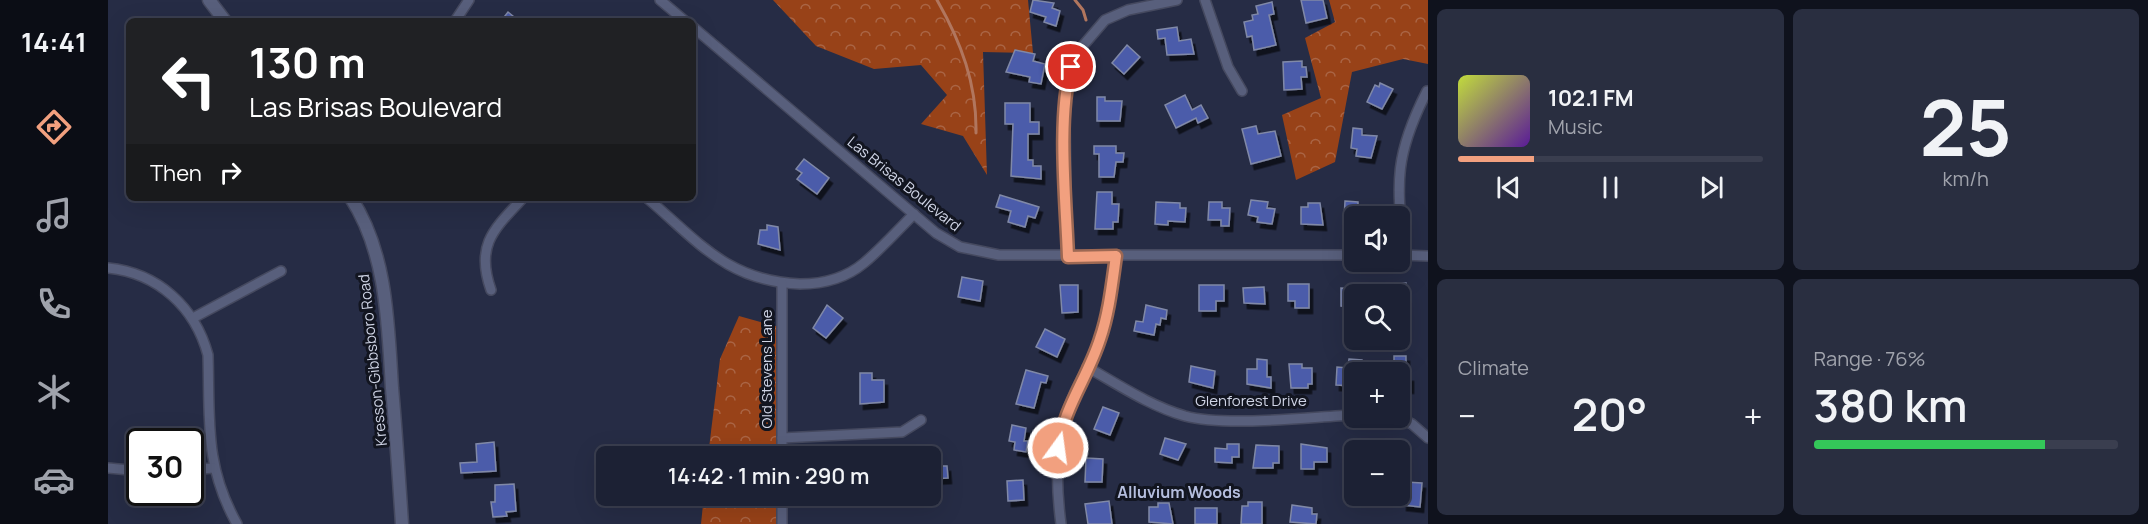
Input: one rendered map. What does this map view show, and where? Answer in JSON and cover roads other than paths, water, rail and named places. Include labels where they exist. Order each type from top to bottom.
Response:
[{"type":"street","points":[[209,0],[223,18]]},
{"type":"street","points":[[457,18],[469,0]]},
{"type":"street","points":[[660,0],[682,18]]},
{"type":"street","points":[[1068,257],[1065,122],[1066,86],[1071,67],[1081,48],[1105,20],[1128,10],[1177,0]]},
{"type":"street","points":[[1206,0],[1228,67],[1242,91]]},
{"type":"street","name":"Las Brisas Boulevard","points":[[696,30],[950,243],[974,251],[999,255],[1068,257],[1344,255]]},
{"type":"street","points":[[1399,206],[1399,162],[1406,137],[1427,91]]},
{"type":"street","name":"Kresson-Gibbsboro Road","points":[[353,201],[365,224],[379,267],[388,328],[402,524]]},
{"type":"street","points":[[491,290],[485,273],[487,245],[492,231],[520,201]]},
{"type":"street","points":[[651,201],[735,270],[755,278],[782,283],[815,284],[844,274],[863,264],[914,214]]},
{"type":"street","points":[[1410,255],[1428,256]]},
{"type":"street","points":[[1061,524],[1057,472],[1060,433],[1073,395],[1100,340],[1110,298],[1116,256]]},
{"type":"street","points":[[108,268],[150,278],[168,290],[193,318],[208,355],[213,468],[226,504],[237,524]]},
{"type":"street","points":[[193,318],[281,271]]},
{"type":"street","name":"Old Stevens Lane","points":[[782,283],[782,446]]},
{"type":"street","name":"Glenforest Drive","points":[[1087,368],[1138,397],[1188,416],[1250,419],[1344,415]]},
{"type":"street","points":[[782,438],[902,432],[921,420]]},
{"type":"street","points":[[1410,423],[1428,438]]},
{"type":"street","points":[[108,468],[126,470]]},
{"type":"street","points":[[204,469],[213,468]]},
{"type":"street","points":[[782,506],[782,524]]},
{"type":"waterway","points":[[937,0],[966,64],[974,97],[976,133]]},
{"type":"waterway","points":[[1075,0],[1083,10],[1086,20]]},
{"type":"district","name":"Alluvium Woods","points":[[1179,492]]}]
